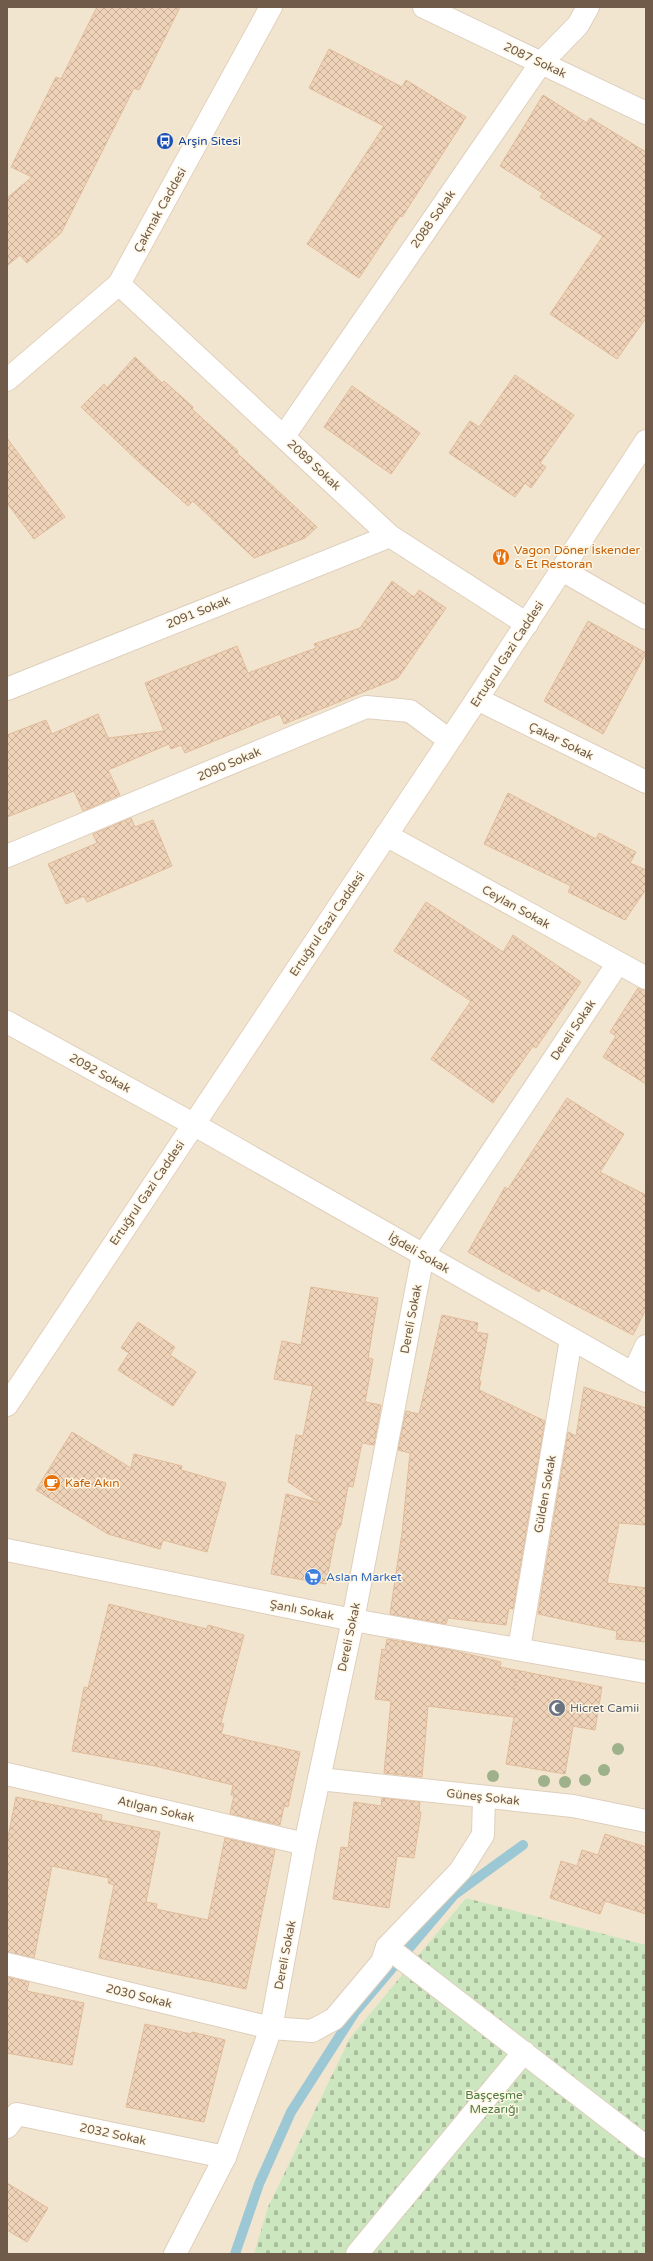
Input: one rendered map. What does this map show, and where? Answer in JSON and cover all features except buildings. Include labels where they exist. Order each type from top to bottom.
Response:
[{"type":"street","name":"Çakmak Caddesi","points":[[7,380],[120,284],[271,7]]},
{"type":"street","name":"2087 Sokak","points":[[424,7],[646,113]]},
{"type":"street","name":"2088 Sokak","points":[[284,436],[541,63],[578,25],[588,7]]},
{"type":"street","name":"2089 Sokak","points":[[120,284],[390,536],[527,624]]},
{"type":"street","name":"Ertuğrul Gazi Caddesi","points":[[7,1405],[527,624],[646,441]]},
{"type":"street","name":"2091 Sokak","points":[[7,689],[390,536]]},
{"type":"street","points":[[562,570],[646,618]]},
{"type":"street","name":"Çakar Sokak","points":[[477,699],[646,782]]},
{"type":"street","name":"2090 Sokak","points":[[7,856],[366,707],[410,711],[450,740]]},
{"type":"street","name":"Ceylan Sokak","points":[[386,835],[646,978]]},
{"type":"street","name":"Dereli Sokak","points":[[175,2254],[225,2157],[271,2028],[305,1844],[353,1620],[423,1255],[618,963]]},
{"type":"street","name":"2092 Sokak","points":[[7,1022],[193,1124]]},
{"type":"street","name":"İğdeli Sokak","points":[[193,1124],[639,1377]]},
{"type":"street","name":"Gülden Sokak","points":[[519,1649],[571,1339]]},
{"type":"street","points":[[639,1377],[646,1346]]},
{"type":"street","name":"Şanlı Sokak","points":[[7,1550],[353,1620],[646,1672]]},
{"type":"street","name":"Atılgan Sokak","points":[[7,1774],[305,1844]]},
{"type":"street","name":"Güneş Sokak","points":[[319,1779],[573,1806],[646,1821]]},
{"type":"street","points":[[484,1797],[483,1836],[460,1871],[398,1954],[646,2148]]},
{"type":"street","name":"2030 Sokak","points":[[7,1964],[271,2028],[312,2031],[334,2019],[382,1962],[398,1954]]},
{"type":"street","points":[[357,2254],[524,2052]]},
{"type":"street","name":"2032 Sokak","points":[[7,2127],[17,2114],[225,2157]]},
{"type":"path","points":[[516,1677],[514,1689],[519,1690]]},
{"type":"shaded area","points":[[7,7],[646,7],[646,2254],[7,2254]]},
{"type":"green space","name":"Başçeşme Mezarığı","points":[[466,1898],[646,1945],[646,2254],[254,2254],[268,2207],[350,2038]]},
{"type":"waterway","points":[[235,2254],[259,2184],[291,2112],[355,2012],[454,1895],[523,1845]]},
{"type":"place","name":"Arşin Sitesi","points":[[165,141]]},
{"type":"place","name":"Vagon Döner İskender & Et Restoran","points":[[501,557]]},
{"type":"place","name":"Kafe Akın","points":[[52,1483]]},
{"type":"place","name":"Aslan Market","points":[[313,1577]]},
{"type":"place","name":"Hicret Camii","points":[[557,1708]]}]
